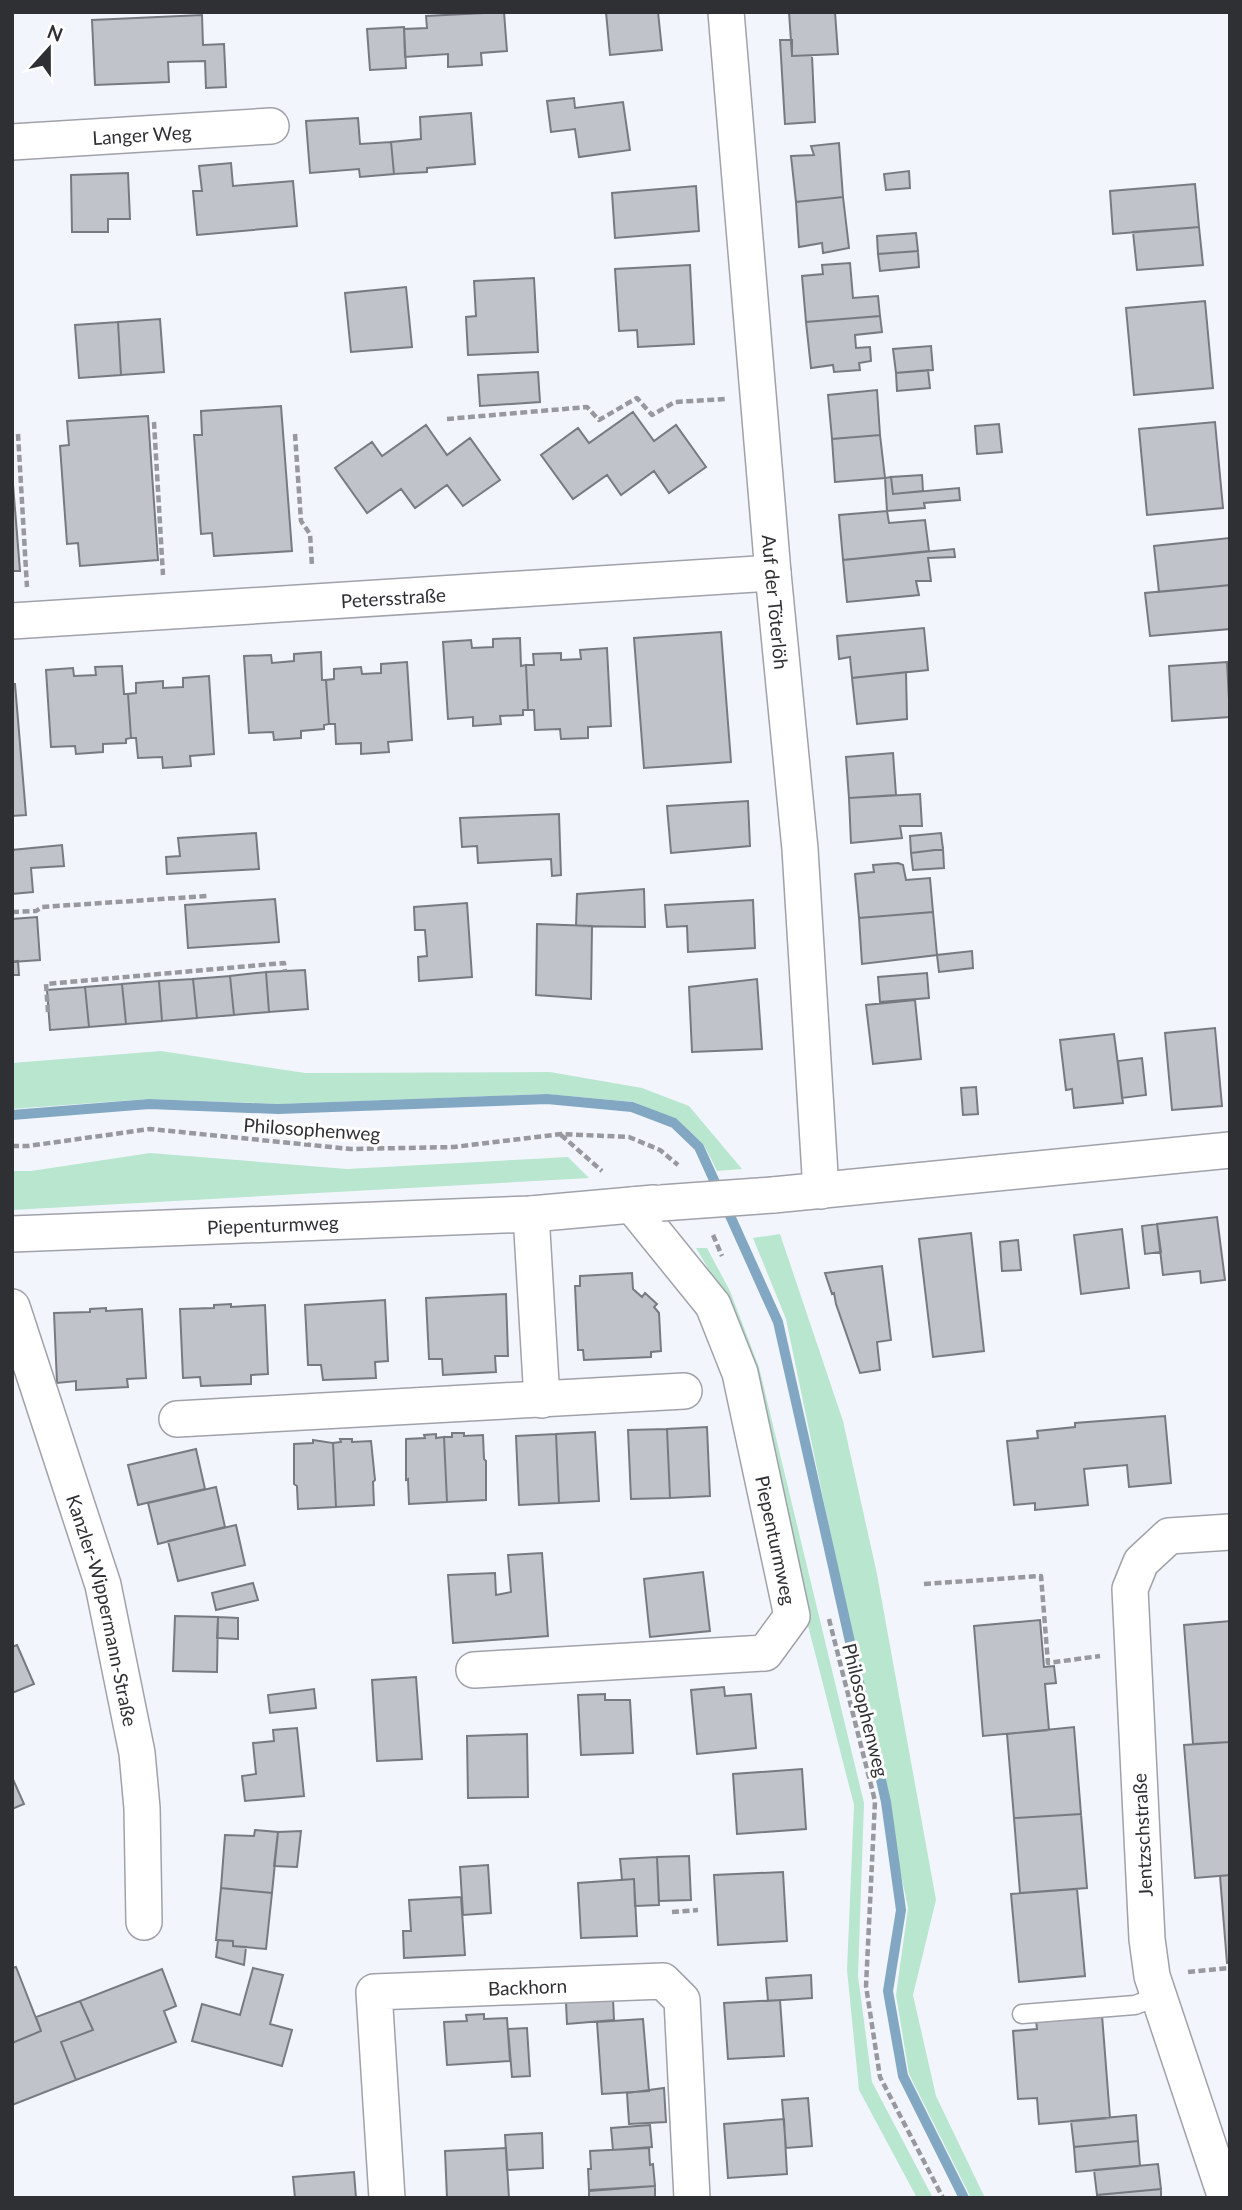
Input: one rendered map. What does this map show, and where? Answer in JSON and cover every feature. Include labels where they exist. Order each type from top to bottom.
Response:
[{"type":"street","name":"Auf der Töterlöh","points":[[726,12],[773,573],[801,859],[821,1191]]},
{"type":"street","name":"Langer Weg","points":[[12,142],[271,126]]},
{"type":"street","name":"Petersstraße","points":[[20,620],[773,573]]},
{"type":"street","name":"Piepenturmweg","points":[[12,1234],[531,1214],[821,1191],[1230,1150]]},
{"type":"street","name":"Piepenturmweg","points":[[474,1670],[765,1653],[792,1616],[740,1373],[713,1305],[637,1204]]},
{"type":"street","points":[[531,1214],[542,1400]]},
{"type":"street","name":"Kanzler-Wippermann-Straße","points":[[12,1307],[103,1585],[137,1753],[142,1808],[144,1922]]},
{"type":"street","points":[[177,1419],[684,1391]]},
{"type":"street","name":"Jentzschstraße","points":[[1226,2198],[1152,1976],[1147,1939],[1130,1589],[1141,1562],[1169,1536],[1230,1532]]},
{"type":"street","name":"Backhorn","points":[[387,2198],[374,1992],[663,1981],[682,2000],[692,2198]]},
{"type":"lane","points":[[1022,2014],[1066,2014],[1135,2006],[1159,1996]]},
{"type":"path","points":[[446,419],[587,407],[599,420],[637,398],[652,415],[675,402],[758,398]]},
{"type":"path","points":[[154,422],[165,611]]},
{"type":"path","points":[[18,434],[20,620]]},
{"type":"path","points":[[295,434],[301,522],[310,534],[315,602]]},
{"type":"path","points":[[12,912],[36,911],[41,907],[207,897]]},
{"type":"path","points":[[48,1012],[46,984],[284,963],[285,971]]},
{"type":"path","name":"Philosophenweg","points":[[12,1146],[149,1129],[351,1149],[454,1147],[561,1134],[629,1137],[660,1150],[684,1171]]},
{"type":"path","points":[[561,1134],[637,1204]]},
{"type":"path","points":[[711,1231],[727,1268]]},
{"type":"path","points":[[923,1584],[1041,1576],[1048,1663],[1132,1653]]},
{"type":"path","name":"Philosophenweg","points":[[827,1611],[875,1801],[866,1986],[880,2077],[943,2198]]},
{"type":"path","points":[[673,1912],[698,1910]]},
{"type":"green space","points":[[161,1051],[305,1073],[550,1072],[642,1088],[689,1106],[742,1169],[717,1171],[704,1145],[678,1120],[634,1102],[546,1094],[280,1104],[148,1099],[12,1109],[12,1063]]},
{"type":"green space","points":[[150,1153],[347,1169],[568,1157],[589,1178],[12,1210],[12,1171],[31,1171]]},
{"type":"green space","points":[[780,1234],[843,1421],[877,1574],[936,1900],[913,1995],[936,2096],[985,2198],[971,2198],[909,2074],[896,1995],[908,1908],[786,1319],[753,1238]]},
{"type":"green space","points":[[696,1248],[707,1248],[730,1291],[759,1367],[864,1803],[858,1976],[872,2082],[933,2198],[917,2198],[859,2090],[847,1970],[854,1805],[723,1294]]},
{"type":"building","points":[[504,12],[507,51],[481,53],[482,65],[448,67],[448,54],[405,57],[404,29],[427,28],[426,16]]},
{"type":"building","points":[[606,12],[658,12],[662,50],[610,55]]},
{"type":"building","points":[[789,12],[835,12],[838,54],[792,56]]},
{"type":"building","points":[[202,15],[203,45],[224,44],[226,87],[206,88],[205,61],[168,62],[169,82],[95,85],[92,20]]},
{"type":"building","points":[[404,27],[406,68],[370,70],[367,29]]},
{"type":"building","points":[[780,40],[792,40],[792,56],[812,56],[815,122],[785,124]]},
{"type":"building","points":[[574,98],[575,108],[623,102],[630,150],[579,157],[575,129],[551,132],[547,101]]},
{"type":"building","points":[[471,113],[475,164],[394,174],[391,142],[421,139],[420,117]]},
{"type":"building","points":[[358,118],[360,144],[391,142],[394,174],[360,177],[359,169],[310,173],[306,121]]},
{"type":"building","points":[[839,143],[843,197],[796,202],[791,156],[814,155],[811,146]]},
{"type":"building","points":[[231,163],[233,186],[293,181],[297,226],[197,235],[193,191],[202,191],[199,166]]},
{"type":"building","points":[[909,171],[910,188],[886,190],[884,174]]},
{"type":"building","points":[[128,173],[130,219],[108,219],[108,232],[72,232],[71,175]]},
{"type":"building","points":[[1195,184],[1199,227],[1113,234],[1110,191]]},
{"type":"building","points":[[696,186],[699,231],[615,238],[612,193]]},
{"type":"building","points":[[843,197],[849,248],[823,253],[822,243],[799,247],[796,202]]},
{"type":"building","points":[[1199,227],[1203,265],[1137,270],[1133,232]]},
{"type":"building","points":[[916,233],[918,251],[878,254],[877,236]]},
{"type":"building","points":[[918,251],[919,267],[880,271],[878,254]]},
{"type":"building","points":[[850,263],[853,298],[878,296],[880,316],[806,322],[802,276],[823,274],[822,265]]},
{"type":"building","points":[[690,265],[694,344],[638,347],[637,330],[619,331],[615,269]]},
{"type":"building","points":[[534,278],[538,352],[468,355],[466,317],[476,316],[474,281]]},
{"type":"building","points":[[406,287],[412,347],[351,352],[345,293]]},
{"type":"building","points":[[1205,301],[1213,388],[1134,395],[1126,308]]},
{"type":"building","points":[[880,316],[882,332],[855,335],[856,348],[870,347],[871,361],[859,363],[860,370],[834,372],[833,365],[811,368],[806,322]]},
{"type":"building","points":[[160,319],[164,372],[121,375],[118,322]]},
{"type":"building","points":[[118,322],[121,375],[79,378],[75,325]]},
{"type":"building","points":[[931,346],[933,370],[896,373],[893,349]]},
{"type":"building","points":[[928,370],[930,388],[897,391],[896,373]]},
{"type":"building","points":[[538,372],[540,402],[480,406],[478,375]]},
{"type":"building","points":[[877,390],[880,435],[832,439],[828,395]]},
{"type":"building","points":[[281,406],[292,551],[214,556],[212,533],[201,534],[194,435],[202,435],[201,411]]},
{"type":"building","points":[[633,412],[654,441],[676,425],[706,467],[669,493],[654,471],[621,495],[607,475],[573,499],[541,455],[578,428],[589,443]]},
{"type":"building","points":[[148,416],[158,560],[80,566],[78,543],[67,544],[60,446],[69,445],[67,421]]},
{"type":"building","points":[[1215,422],[1223,508],[1147,515],[1139,429]]},
{"type":"building","points":[[999,424],[1002,452],[977,454],[975,426]]},
{"type":"building","points":[[426,425],[447,455],[470,438],[500,480],[463,506],[447,485],[415,508],[401,489],[367,513],[335,468],[372,442],[382,456]]},
{"type":"building","points":[[880,435],[885,478],[835,482],[832,439]]},
{"type":"building","points":[[12,472],[20,571],[12,571]]},
{"type":"building","points":[[922,475],[923,491],[893,494],[891,477]]},
{"type":"building","points":[[891,477],[893,494],[959,488],[960,500],[924,503],[925,508],[887,511],[885,478]]},
{"type":"building","points":[[887,511],[889,523],[925,520],[929,551],[843,560],[839,515]]},
{"type":"building","points":[[1229,538],[1230,585],[1159,592],[1154,546]]},
{"type":"building","points":[[954,549],[955,557],[928,558],[931,581],[916,581],[919,595],[847,602],[843,560]]},
{"type":"building","points":[[1230,585],[1230,629],[1150,636],[1145,593]]},
{"type":"building","points":[[924,628],[928,670],[852,678],[850,657],[839,659],[837,636]]},
{"type":"building","points":[[721,632],[731,762],[644,768],[634,638]]},
{"type":"building","points":[[520,638],[521,666],[526,665],[528,710],[523,710],[523,715],[500,716],[501,724],[473,726],[473,717],[448,719],[443,642],[471,640],[472,648],[493,647],[493,639]]},
{"type":"building","points":[[607,648],[611,726],[588,727],[588,738],[561,739],[560,729],[535,730],[534,710],[528,710],[526,665],[534,665],[533,654],[561,653],[561,660],[581,659],[580,650]]},
{"type":"building","points":[[321,652],[329,724],[324,725],[324,729],[301,731],[301,738],[274,740],[273,732],[249,733],[244,656],[271,655],[272,663],[294,661],[294,654]]},
{"type":"building","points":[[407,662],[412,740],[388,742],[389,752],[361,754],[361,743],[336,744],[335,724],[329,724],[326,680],[334,679],[334,669],[361,667],[362,674],[381,673],[381,664]]},
{"type":"building","points":[[1227,662],[1230,717],[1172,721],[1169,666]]},
{"type":"building","points":[[122,666],[124,694],[128,694],[131,738],[126,739],[126,743],[103,744],[103,752],[76,754],[75,746],[51,747],[46,670],[73,668],[74,676],[96,675],[95,667]]},
{"type":"building","points":[[906,672],[907,719],[857,724],[852,678]]},
{"type":"building","points":[[209,676],[214,754],[190,756],[191,766],[163,768],[162,757],[138,758],[136,738],[131,738],[128,694],[136,693],[136,683],[163,681],[163,688],[183,687],[183,678]]},
{"type":"building","points":[[12,684],[15,684],[26,815],[12,816]]},
{"type":"building","points":[[893,753],[896,795],[849,798],[846,757]]},
{"type":"building","points":[[920,794],[922,826],[900,826],[902,838],[851,843],[849,798]]},
{"type":"building","points":[[748,801],[750,846],[671,853],[667,806]]},
{"type":"building","points":[[559,814],[561,875],[552,876],[551,859],[478,863],[477,846],[462,847],[460,818]]},
{"type":"building","points":[[256,833],[259,869],[167,874],[166,857],[180,856],[178,838]]},
{"type":"building","points":[[941,833],[943,849],[911,853],[910,836]]},
{"type":"building","points":[[62,845],[64,866],[31,868],[33,892],[12,894],[12,850]]},
{"type":"building","points":[[943,849],[944,868],[913,870],[911,853]]},
{"type":"building","points":[[873,865],[903,865],[906,880],[930,878],[933,912],[859,918],[855,874],[874,872]]},
{"type":"building","points":[[644,889],[645,927],[576,926],[577,894]]},
{"type":"building","points":[[275,899],[279,942],[188,948],[185,905]]},
{"type":"building","points":[[753,900],[755,948],[688,952],[687,926],[667,927],[665,905]]},
{"type":"building","points":[[467,903],[472,977],[419,981],[418,957],[427,956],[425,930],[415,930],[414,907]]},
{"type":"building","points":[[933,912],[937,955],[862,964],[859,918]]},
{"type":"building","points":[[37,917],[40,960],[12,962],[12,919]]},
{"type":"building","points":[[537,924],[592,926],[591,999],[536,995]]},
{"type":"building","points":[[972,951],[973,968],[939,972],[937,955]]},
{"type":"building","points":[[18,961],[19,975],[12,975],[12,962]]},
{"type":"building","points":[[305,970],[308,1009],[269,1012],[266,972]]},
{"type":"building","points":[[266,972],[269,1012],[234,1015],[230,976]]},
{"type":"building","points":[[927,973],[929,998],[880,1002],[878,977]]},
{"type":"building","points":[[230,976],[234,1015],[197,1018],[193,979]]},
{"type":"building","points":[[193,979],[197,1018],[162,1021],[159,981]]},
{"type":"building","points":[[757,979],[762,1049],[692,1052],[689,987]]},
{"type":"building","points":[[159,981],[162,1021],[126,1024],[122,984]]},
{"type":"building","points":[[122,984],[126,1024],[89,1027],[85,987]]},
{"type":"building","points":[[85,987],[89,1027],[50,1030],[47,990]]},
{"type":"building","points":[[915,1000],[921,1059],[873,1064],[866,1005]]},
{"type":"building","points":[[1215,1028],[1222,1106],[1172,1110],[1165,1033]]},
{"type":"building","points":[[1114,1034],[1123,1103],[1074,1108],[1072,1089],[1066,1090],[1060,1040]]},
{"type":"building","points":[[1142,1058],[1146,1095],[1122,1098],[1118,1061]]},
{"type":"building","points":[[976,1087],[978,1114],[963,1115],[961,1088]]},
{"type":"building","points":[[1217,1217],[1225,1280],[1201,1283],[1200,1271],[1163,1275],[1157,1224]]},
{"type":"building","points":[[1157,1224],[1161,1252],[1145,1254],[1142,1226]]},
{"type":"building","points":[[1122,1229],[1129,1288],[1081,1294],[1074,1235]]},
{"type":"building","points":[[971,1233],[984,1351],[933,1357],[919,1239]]},
{"type":"building","points":[[1018,1240],[1021,1270],[1002,1271],[1000,1242]]},
{"type":"building","points":[[882,1266],[891,1340],[877,1342],[880,1370],[860,1373],[825,1273]]},
{"type":"building","points":[[632,1273],[633,1289],[642,1297],[645,1293],[657,1304],[654,1307],[659,1313],[661,1351],[651,1352],[651,1357],[584,1360],[583,1350],[578,1350],[575,1286],[580,1286],[580,1276]]},
{"type":"building","points":[[506,1294],[508,1356],[495,1356],[496,1372],[443,1375],[442,1359],[429,1359],[426,1298]]},
{"type":"building","points":[[385,1300],[388,1361],[375,1362],[376,1378],[323,1380],[321,1365],[308,1365],[305,1305]]},
{"type":"building","points":[[231,1304],[231,1307],[265,1305],[268,1374],[251,1375],[251,1384],[201,1386],[200,1377],[183,1378],[180,1309],[214,1308],[214,1305]]},
{"type":"building","points":[[106,1308],[106,1311],[142,1309],[146,1378],[127,1379],[128,1387],[76,1390],[76,1381],[57,1383],[54,1313],[90,1312],[90,1309]]},
{"type":"building","points":[[1165,1416],[1171,1483],[1129,1487],[1127,1465],[1084,1469],[1088,1505],[1035,1510],[1035,1503],[1014,1505],[1007,1441],[1038,1438],[1037,1431],[1075,1427],[1075,1423]]},
{"type":"building","points":[[707,1427],[710,1496],[670,1498],[667,1429]]},
{"type":"building","points":[[667,1429],[670,1498],[631,1499],[628,1430]]},
{"type":"building","points":[[595,1432],[599,1501],[559,1503],[556,1434]]},
{"type":"building","points":[[452,1433],[464,1433],[464,1436],[483,1435],[486,1500],[447,1502],[444,1437],[452,1437]]},
{"type":"building","points":[[436,1434],[436,1438],[444,1437],[447,1502],[409,1504],[406,1439],[425,1438],[424,1435]]},
{"type":"building","points":[[556,1434],[559,1503],[519,1505],[516,1436]]},
{"type":"building","points":[[340,1439],[352,1439],[352,1442],[371,1441],[375,1480],[374,1505],[336,1507],[333,1443],[341,1442]]},
{"type":"building","points":[[313,1440],[333,1443],[336,1507],[298,1509],[297,1486],[294,1484],[294,1444],[313,1443]]},
{"type":"building","points":[[196,1449],[205,1489],[138,1505],[128,1465]]},
{"type":"building","points":[[216,1487],[225,1527],[158,1544],[148,1503]]},
{"type":"building","points":[[236,1525],[245,1565],[178,1581],[168,1541]]},
{"type":"building","points":[[542,1553],[548,1636],[453,1643],[448,1575],[495,1573],[496,1595],[511,1592],[508,1555]]},
{"type":"building","points":[[703,1572],[710,1631],[650,1637],[644,1579]]},
{"type":"building","points":[[253,1583],[258,1600],[216,1610],[212,1593]]},
{"type":"building","points":[[175,1616],[218,1617],[217,1672],[173,1671]]},
{"type":"building","points":[[218,1617],[238,1618],[238,1639],[217,1638]]},
{"type":"building","points":[[1040,1620],[1044,1667],[1054,1666],[1056,1683],[1045,1684],[1049,1730],[983,1736],[974,1626]]},
{"type":"building","points":[[1230,1621],[1230,1742],[1193,1744],[1184,1625]]},
{"type":"building","points":[[17,1645],[34,1684],[12,1693],[12,1647]]},
{"type":"building","points":[[416,1677],[422,1759],[377,1761],[372,1680]]},
{"type":"building","points":[[724,1687],[725,1696],[751,1694],[756,1748],[697,1754],[691,1690]]},
{"type":"building","points":[[314,1689],[316,1708],[270,1713],[268,1695]]},
{"type":"building","points":[[605,1694],[605,1700],[630,1700],[633,1753],[581,1755],[578,1695]]},
{"type":"building","points":[[1074,1727],[1081,1814],[1014,1818],[1007,1734]]},
{"type":"building","points":[[297,1728],[304,1796],[245,1801],[242,1776],[256,1774],[253,1743],[274,1741],[273,1730]]},
{"type":"building","points":[[527,1734],[528,1797],[468,1798],[467,1736]]},
{"type":"building","points":[[1230,1742],[1230,1875],[1195,1878],[1184,1745]]},
{"type":"building","points":[[802,1769],[806,1829],[737,1834],[733,1774]]},
{"type":"building","points":[[12,1777],[24,1804],[12,1809]]},
{"type":"building","points":[[1081,1814],[1087,1888],[1020,1893],[1014,1818]]},
{"type":"building","points":[[255,1830],[278,1832],[272,1893],[221,1888],[225,1835],[254,1836]]},
{"type":"building","points":[[301,1831],[297,1867],[274,1866],[278,1832]]},
{"type":"building","points":[[689,1856],[691,1900],[659,1901],[657,1857]]},
{"type":"building","points":[[657,1857],[659,1905],[635,1906],[634,1879],[622,1880],[620,1859]]},
{"type":"building","points":[[488,1865],[491,1913],[463,1915],[460,1867]]},
{"type":"building","points":[[783,1872],[787,1941],[718,1945],[714,1875]]},
{"type":"building","points":[[1230,1875],[1230,1962],[1227,1963],[1220,1876]]},
{"type":"building","points":[[634,1879],[637,1936],[581,1938],[578,1883]]},
{"type":"building","points":[[221,1888],[272,1893],[266,1949],[233,1946],[233,1941],[216,1940]]},
{"type":"building","points":[[1077,1889],[1085,1976],[1019,1982],[1011,1894]]},
{"type":"building","points":[[461,1897],[465,1955],[404,1958],[403,1931],[411,1931],[409,1900]]},
{"type":"building","points":[[218,1940],[233,1941],[233,1946],[246,1947],[244,1965],[216,1957]]},
{"type":"building","points":[[16,1967],[41,2031],[12,2043],[12,1968]]},
{"type":"building","points":[[253,1968],[283,1975],[270,2024],[292,2030],[282,2066],[192,2041],[202,2004],[240,2015]]},
{"type":"building","points":[[162,1969],[176,2006],[164,2011],[176,2042],[76,2080],[61,2042],[93,2030],[80,2001]]},
{"type":"building","points":[[811,1975],[812,1998],[768,2001],[766,1978]]},
{"type":"building","points":[[613,1999],[614,2020],[567,2024],[566,2002]]},
{"type":"building","points":[[780,2000],[784,2056],[728,2059],[724,2003]]},
{"type":"building","points":[[80,2001],[93,2030],[61,2042],[76,2080],[12,2105],[12,2043],[41,2031],[36,2017]]},
{"type":"building","points":[[484,2014],[484,2019],[507,2018],[510,2061],[447,2065],[444,2022],[467,2021],[466,2015]]},
{"type":"building","points":[[1102,2015],[1110,2118],[1039,2124],[1037,2098],[1018,2099],[1013,2031],[1037,2029],[1036,2020]]},
{"type":"building","points":[[643,2019],[649,2091],[602,2094],[597,2022]]},
{"type":"building","points":[[527,2028],[530,2076],[512,2077],[508,2029]]},
{"type":"building","points":[[664,2088],[666,2122],[629,2124],[627,2093]]},
{"type":"building","points":[[808,2098],[812,2146],[786,2148],[782,2100]]},
{"type":"building","points":[[1136,2115],[1138,2141],[1074,2147],[1071,2121]]},
{"type":"building","points":[[784,2119],[787,2174],[728,2178],[724,2124]]},
{"type":"building","points":[[650,2125],[652,2147],[613,2150],[611,2128]]},
{"type":"building","points":[[542,2133],[543,2168],[507,2170],[505,2135]]},
{"type":"building","points":[[1138,2141],[1140,2166],[1076,2172],[1074,2147]]},
{"type":"building","points":[[506,2148],[509,2198],[447,2198],[445,2151]]},
{"type":"building","points":[[649,2148],[655,2186],[589,2190],[590,2151]]},
{"type":"building","points":[[1158,2164],[1161,2189],[1097,2195],[1094,2170]]},
{"type":"building","points":[[354,2172],[356,2198],[295,2198],[293,2177]]},
{"type":"building","points":[[655,2186],[655,2198],[589,2198],[589,2191]]},
{"type":"building","points":[[1161,2189],[1161,2198],[1097,2198],[1097,2195]]},
{"type":"waterway","points":[[12,1115],[149,1104],[278,1109],[547,1099],[632,1107],[674,1123],[699,1147],[778,1322],[886,1802],[901,1910],[888,1991],[903,2076],[964,2198]]}]
